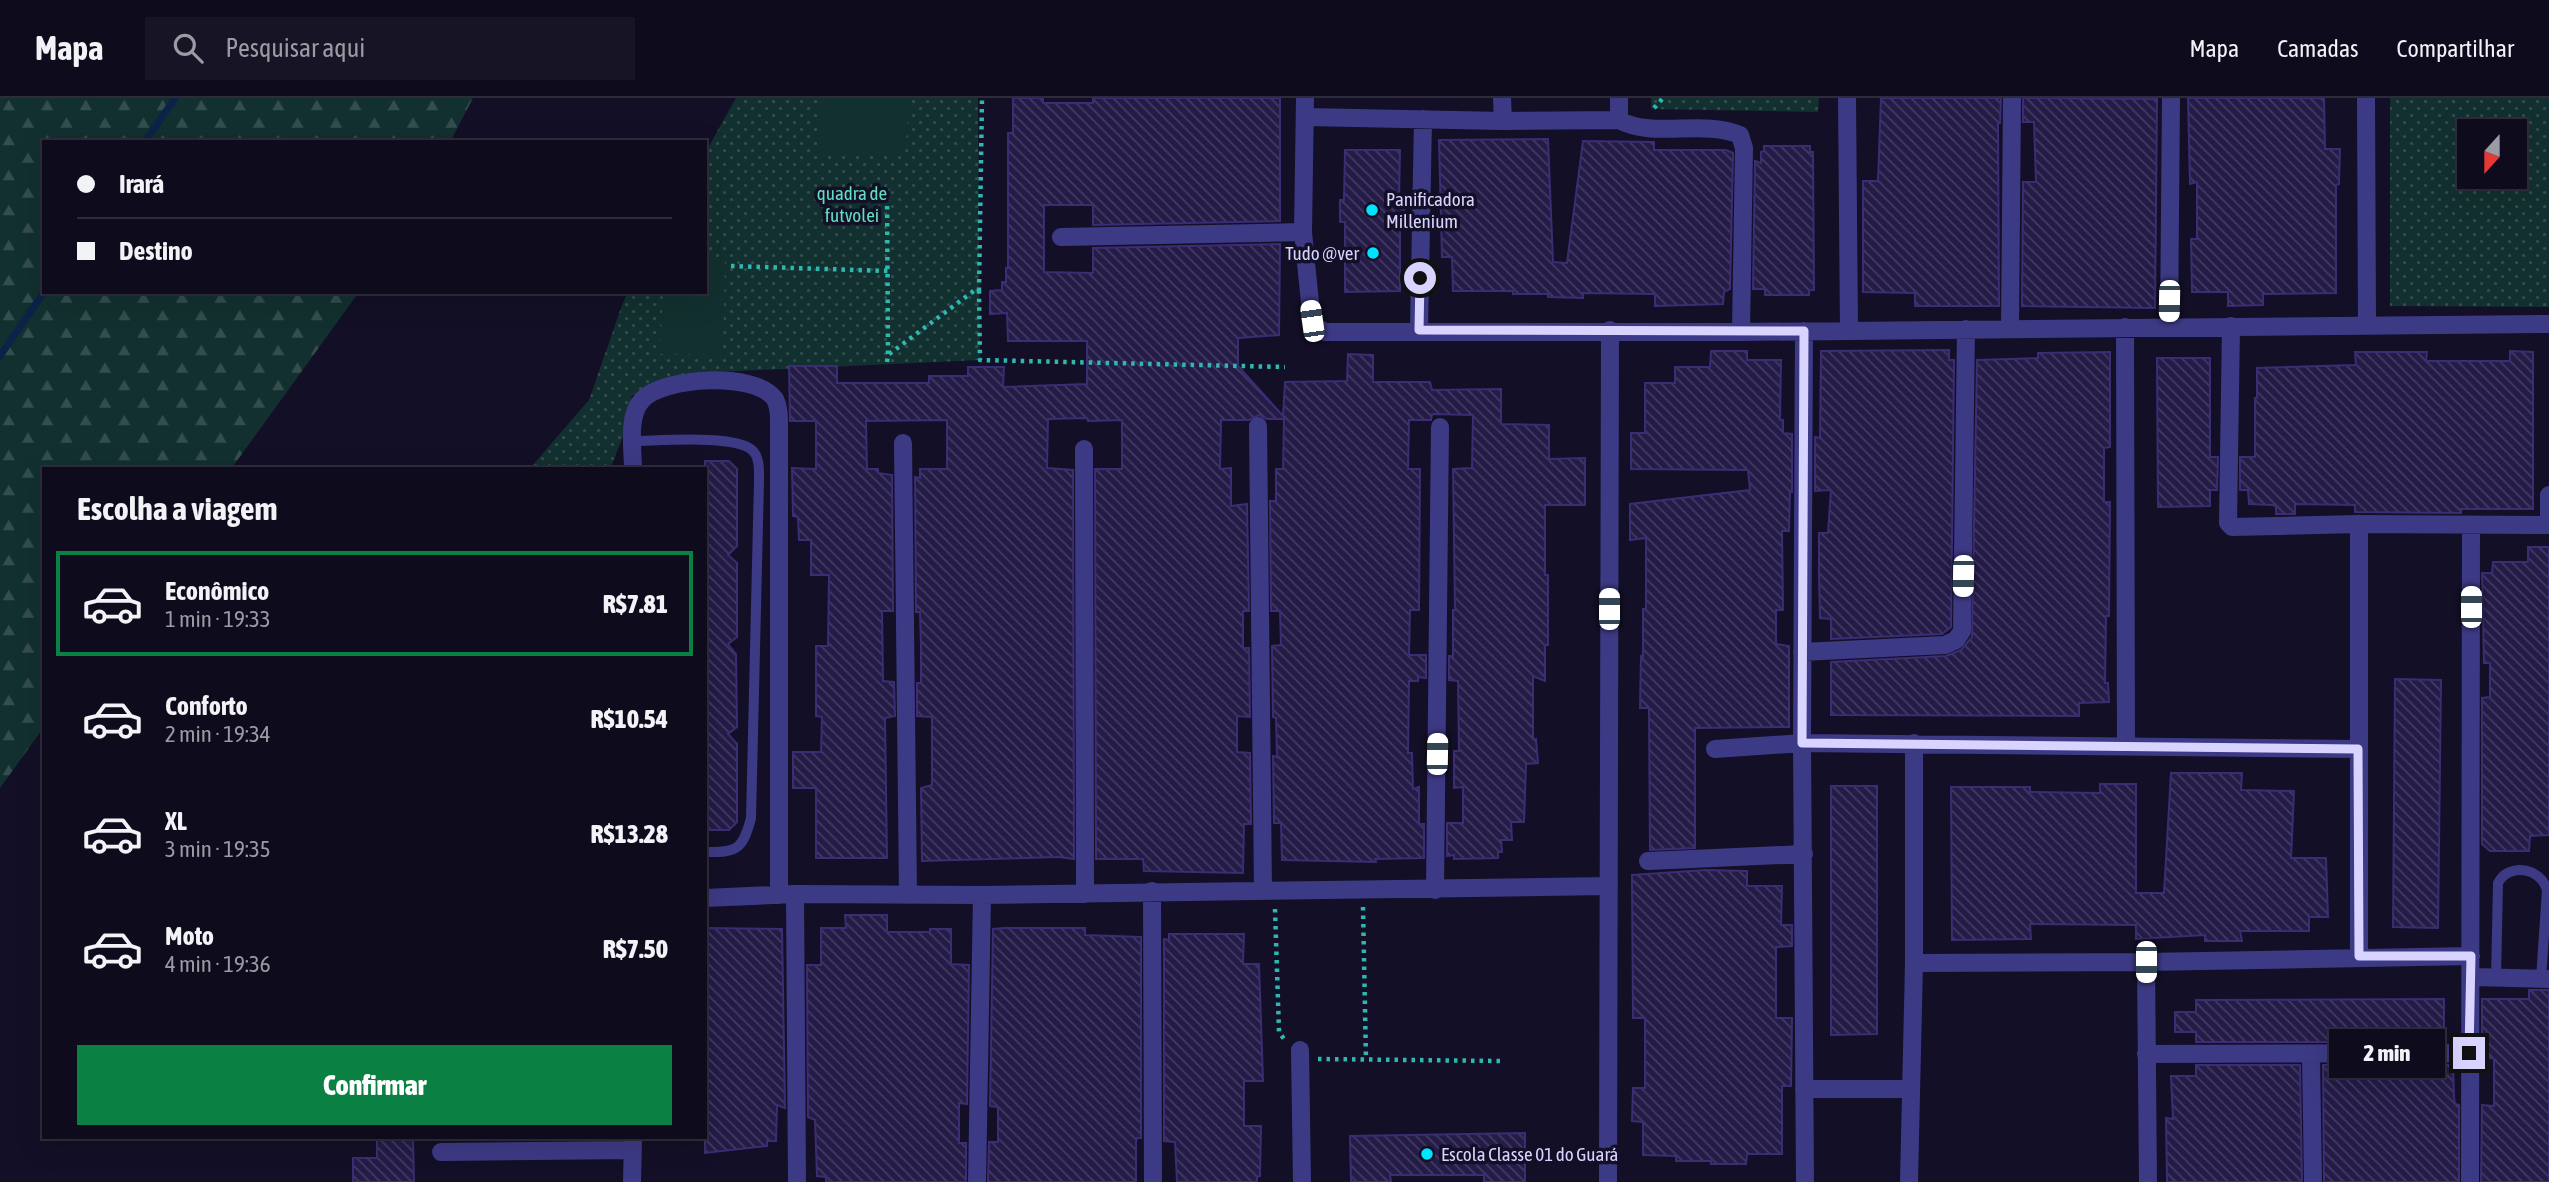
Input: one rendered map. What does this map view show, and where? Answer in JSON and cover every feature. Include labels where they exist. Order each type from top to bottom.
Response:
[{"type":"street","points":[[1306,98],[1303,232],[1312,321],[1325,332],[1741,332],[2549,324]]},
{"type":"street","points":[[1502,98],[1503,121]]},
{"type":"street","points":[[1619,98],[1619,120]]},
{"type":"street","points":[[1847,98],[1849,331]]},
{"type":"street","points":[[2010,328],[2012,98]]},
{"type":"street","points":[[2169,327],[2171,98]]},
{"type":"street","points":[[2366,98],[2367,324]]},
{"type":"street","points":[[1306,117],[1503,121],[1619,120],[1637,127],[1717,129],[1740,135],[1744,148],[1741,332]]},
{"type":"street","points":[[1419,330],[1423,119]]},
{"type":"street","points":[[1061,237],[1303,232]]},
{"type":"street","points":[[2231,326],[2230,526],[2549,525],[2549,495]]},
{"type":"street","points":[[2125,327],[2126,746]]},
{"type":"street","points":[[1802,652],[1945,645],[1956,640],[1962,631],[1966,329]]},
{"type":"street","points":[[1608,1182],[1610,330]]},
{"type":"street","points":[[1804,331],[1804,1182]]},
{"type":"street","points":[[634,467],[634,418],[641,400],[652,392],[699,382],[741,381],[766,390],[776,400],[779,420],[787,895],[797,1182]]},
{"type":"street","points":[[1258,426],[1268,891]]},
{"type":"street","points":[[1435,890],[1440,427]]},
{"type":"street","points":[[903,443],[908,895]]},
{"type":"street","points":[[1084,449],[1085,894]]},
{"type":"street","points":[[2359,956],[2360,524]]},
{"type":"street","points":[[2470,1182],[2471,526]]},
{"type":"street","points":[[1715,749],[1802,743],[1914,743],[2358,749]]},
{"type":"street","points":[[1909,1182],[1914,962],[1914,743]]},
{"type":"street","points":[[1647,860],[1804,854]]},
{"type":"street","points":[[707,898],[1609,887]]},
{"type":"street","points":[[1152,891],[1153,1182]]},
{"type":"street","points":[[977,1182],[982,895]]},
{"type":"street","points":[[1914,962],[2146,962],[2471,956]]},
{"type":"street","points":[[2146,962],[2148,1182]]},
{"type":"street","points":[[2472,977],[2545,979]]},
{"type":"street","points":[[1300,1050],[1302,1182]]},
{"type":"street","points":[[2146,1054],[2469,1053]]},
{"type":"street","points":[[2311,1055],[2313,1182]]},
{"type":"street","points":[[1804,1089],[1911,1089]]},
{"type":"street","points":[[441,1152],[633,1144],[632,1182]]},
{"type":"lane","points":[[633,441],[716,440],[745,446],[753,450],[758,458],[751,818],[740,846],[731,852],[707,852]]},
{"type":"lane","points":[[2496,978],[2498,883],[2502,875],[2512,870],[2536,873],[2544,880],[2547,890],[2545,979]]},
{"type":"path","points":[[982,98],[980,360],[1285,367]]},
{"type":"path","points":[[887,189],[887,362]]},
{"type":"path","points":[[732,266],[888,271]]},
{"type":"path","points":[[888,355],[975,290],[979,291]]},
{"type":"path","points":[[1363,890],[1366,1060]]},
{"type":"path","points":[[1268,891],[1279,1032],[1288,1043],[1318,1059],[1503,1061]]},
{"type":"path","points":[[1318,1059],[1319,1067]]},
{"type":"green space","points":[[0,98],[473,98],[451,140],[42,140],[42,294],[358,294],[232,467],[42,467],[42,730],[0,788]]},
{"type":"green space","name":"quadra de futvolei","points":[[736,98],[978,98],[980,360],[716,372],[632,395],[625,431],[611,467],[531,467],[589,400],[627,294],[707,294],[707,149]]},
{"type":"green space","points":[[821,98],[909,98],[905,156],[817,152]]},
{"type":"green space","points":[[1651,98],[1819,98],[1818,112],[1651,109]]},
{"type":"green space","points":[[2390,98],[2549,98],[2549,307],[2390,306]]},
{"type":"green space","points":[[707,256],[725,258],[723,355],[660,354],[663,294],[707,294]]},
{"type":"building","points":[[1013,98],[1043,98],[1043,103],[1093,103],[1093,98],[1280,98],[1280,221],[1093,225],[1093,205],[1044,205],[1044,272],[1093,273],[1093,248],[1280,244],[1279,335],[1238,338],[1238,366],[1283,416],[1285,382],[1347,381],[1348,354],[1373,355],[1373,382],[1430,382],[1432,390],[1501,389],[1501,424],[1549,425],[1549,459],[1585,458],[1585,505],[1545,505],[1548,645],[1545,645],[1545,681],[1533,676],[1533,739],[1536,739],[1538,763],[1526,764],[1524,822],[1511,822],[1512,840],[1501,840],[1502,852],[1498,852],[1498,858],[1454,859],[1454,855],[1447,856],[1447,823],[1463,823],[1463,787],[1454,788],[1454,751],[1459,751],[1458,681],[1449,680],[1455,610],[1453,469],[1472,468],[1473,415],[1432,414],[1431,420],[1409,420],[1408,469],[1420,469],[1419,610],[1410,610],[1409,655],[1426,655],[1426,678],[1418,677],[1418,681],[1409,681],[1408,753],[1412,753],[1413,789],[1419,787],[1419,824],[1424,824],[1424,858],[1375,859],[1376,862],[1282,860],[1281,823],[1274,823],[1273,756],[1277,757],[1276,718],[1273,717],[1272,646],[1281,645],[1280,611],[1271,611],[1270,501],[1276,501],[1276,469],[1283,469],[1284,419],[1267,419],[1259,415],[1249,420],[1221,420],[1220,469],[1231,468],[1231,506],[1247,504],[1249,611],[1243,611],[1243,648],[1249,648],[1250,717],[1237,716],[1237,752],[1250,753],[1251,824],[1244,824],[1243,873],[1144,871],[1143,859],[1096,859],[1095,469],[1122,469],[1122,420],[1088,421],[1087,418],[1048,419],[1047,468],[1073,470],[1074,859],[1059,857],[922,861],[921,788],[932,785],[932,717],[917,716],[917,683],[921,683],[921,646],[920,612],[916,612],[915,477],[920,478],[920,469],[947,469],[947,420],[866,421],[867,469],[878,469],[878,473],[892,475],[893,611],[882,611],[883,681],[894,682],[895,716],[885,718],[887,858],[816,858],[816,788],[793,788],[793,752],[821,752],[822,717],[816,716],[816,646],[828,646],[829,575],[811,575],[811,540],[799,540],[798,517],[793,516],[792,468],[816,469],[816,421],[790,421],[789,366],[837,366],[837,383],[929,383],[929,376],[968,376],[968,367],[1004,367],[1003,387],[1087,384],[1087,341],[1008,341],[1007,313],[990,314],[990,291],[1002,290],[1002,282],[1006,282],[1008,268],[1008,133],[1013,133]]},
{"type":"building","points":[[1881,98],[2001,98],[1998,123],[1999,306],[1915,306],[1915,293],[1863,292],[1863,181],[1878,181]]},
{"type":"building","points":[[2023,98],[2157,99],[2155,308],[2022,306],[2023,182],[2036,182],[2034,122],[2023,122]]},
{"type":"building","points":[[2188,98],[2324,98],[2325,149],[2340,149],[2339,184],[2336,185],[2336,293],[2263,294],[2263,305],[2228,306],[2228,292],[2192,292],[2191,239],[2197,239],[2197,182],[2190,184]]},
{"type":"building","points":[[1548,139],[1553,262],[1567,263],[1583,141],[1654,142],[1654,150],[1726,150],[1733,153],[1730,289],[1724,292],[1723,304],[1655,306],[1655,294],[1583,293],[1583,298],[1513,294],[1513,291],[1453,291],[1452,257],[1442,257],[1439,140]]},
{"type":"building","points":[[1764,146],[1810,146],[1810,152],[1813,152],[1814,290],[1809,290],[1809,295],[1765,295],[1765,289],[1753,289],[1755,161],[1761,163]]},
{"type":"building","points":[[1345,150],[1400,150],[1399,199],[1405,199],[1404,221],[1400,221],[1400,291],[1345,292],[1345,222],[1340,222],[1340,200],[1344,200]]},
{"type":"building","points":[[1949,350],[1949,360],[1954,360],[1951,627],[1942,634],[1831,639],[1831,619],[1820,618],[1819,533],[1828,533],[1831,490],[1815,491],[1815,437],[1820,438],[1821,351]]},
{"type":"building","points":[[1711,351],[1747,351],[1747,360],[1781,360],[1780,420],[1783,420],[1783,433],[1792,434],[1792,492],[1789,531],[1782,531],[1783,610],[1776,610],[1776,644],[1789,646],[1789,727],[1695,728],[1695,848],[1650,850],[1649,708],[1640,708],[1643,609],[1646,609],[1646,538],[1630,540],[1630,504],[1750,490],[1748,470],[1631,469],[1631,433],[1645,433],[1645,383],[1675,383],[1675,367],[1710,367]]},
{"type":"building","points":[[2510,351],[2533,352],[2533,509],[2461,509],[2461,513],[2355,512],[2355,505],[2295,504],[2295,514],[2276,514],[2276,506],[2249,504],[2248,490],[2240,490],[2240,457],[2255,457],[2257,368],[2356,365],[2355,352],[2427,352],[2426,361],[2510,361]]},
{"type":"building","points":[[2110,352],[2110,447],[2104,448],[2104,502],[2110,502],[2109,616],[2106,616],[2105,683],[2108,683],[2109,702],[2079,703],[2079,716],[1831,715],[1831,662],[1946,656],[1961,650],[1972,637],[1977,360],[2038,358],[2038,353]]},
{"type":"building","points":[[2157,358],[2210,358],[2210,457],[2218,457],[2217,490],[2210,490],[2210,506],[2158,507]]},
{"type":"building","points":[[705,461],[729,461],[737,469],[737,546],[728,555],[737,563],[737,637],[728,644],[736,654],[737,727],[728,734],[737,744],[737,822],[729,830],[707,830]]},
{"type":"building","points":[[2528,547],[2549,547],[2549,835],[2530,836],[2529,851],[2490,851],[2482,844],[2482,698],[2490,697],[2490,663],[2484,663],[2482,573],[2492,573],[2493,562],[2528,562]]},
{"type":"building","points":[[2395,679],[2441,680],[2438,928],[2393,927]]},
{"type":"building","points":[[2171,773],[2242,773],[2241,790],[2294,791],[2291,858],[2326,858],[2328,917],[2309,917],[2309,931],[2240,931],[2242,941],[2205,941],[2205,935],[2136,939],[2136,925],[2030,924],[2031,939],[1952,940],[1951,787],[2030,787],[2030,792],[2100,793],[2100,784],[2136,784],[2136,893],[2164,893]]},
{"type":"building","points":[[1831,786],[1877,786],[1877,1034],[1831,1035]]},
{"type":"building","points":[[1706,870],[1747,871],[1747,886],[1782,886],[1781,925],[1792,925],[1792,946],[1776,947],[1776,1018],[1792,1018],[1791,1086],[1782,1086],[1782,1154],[1747,1154],[1746,1164],[1676,1161],[1676,1156],[1643,1155],[1643,1122],[1632,1121],[1633,1088],[1645,1088],[1645,1018],[1633,1018],[1632,875]]},
{"type":"building","points":[[845,915],[887,915],[887,932],[951,929],[951,964],[969,965],[967,1104],[959,1103],[959,1143],[966,1143],[966,1182],[826,1182],[826,1177],[817,1176],[815,1120],[808,1117],[807,965],[821,965],[821,928],[846,928]]},
{"type":"building","points":[[707,928],[782,929],[785,1108],[777,1105],[776,1141],[767,1141],[767,1146],[705,1153]]},
{"type":"building","points":[[1085,928],[1085,935],[1141,937],[1141,1138],[1137,1138],[1136,1142],[1136,1182],[988,1182],[989,1142],[998,1142],[998,1107],[990,1106],[993,929]]},
{"type":"building","points":[[1169,934],[1244,934],[1243,964],[1259,964],[1263,1081],[1244,1081],[1244,1126],[1261,1126],[1260,1176],[1257,1177],[1257,1182],[1177,1182],[1175,1142],[1164,1141],[1164,939],[1169,940]]},
{"type":"building","points":[[2529,990],[2549,990],[2549,1182],[2481,1182],[2482,1105],[2494,1106],[2494,1059],[2482,1055],[2482,999],[2529,999]]},
{"type":"building","points":[[2444,999],[2444,1042],[2196,1042],[2196,1032],[2175,1032],[2175,1012],[2196,1012],[2196,1000]]},
{"type":"building","points":[[2196,1065],[2300,1065],[2302,1182],[2167,1182],[2166,1118],[2173,1119],[2171,1076],[2196,1076]]},
{"type":"building","points":[[2323,1065],[2453,1065],[2455,1104],[2459,1105],[2459,1182],[2324,1182]]},
{"type":"building","name":"Escola Classe 01 do Guará","points":[[1525,1133],[1525,1182],[1484,1182],[1484,1175],[1390,1175],[1391,1182],[1351,1182],[1350,1136]]},
{"type":"building","points":[[377,1139],[413,1139],[414,1182],[353,1182],[353,1158],[377,1158]]},
{"type":"waterway","points":[[146,140],[175,98]]},
{"type":"waterway","points":[[0,356],[43,294]]},
{"type":"place","name":"Panificadora Millenium","points":[[1372,210]]},
{"type":"place","name":"Tudo @ver","points":[[1373,253]]},
{"type":"place","name":"Escola Classe 01 do Guará","points":[[1427,1154]]},
{"type":"route","points":[[1420,278],[1419,330],[1804,331],[1802,743],[2358,749],[2359,956],[2471,956],[2469,1053]]}]
